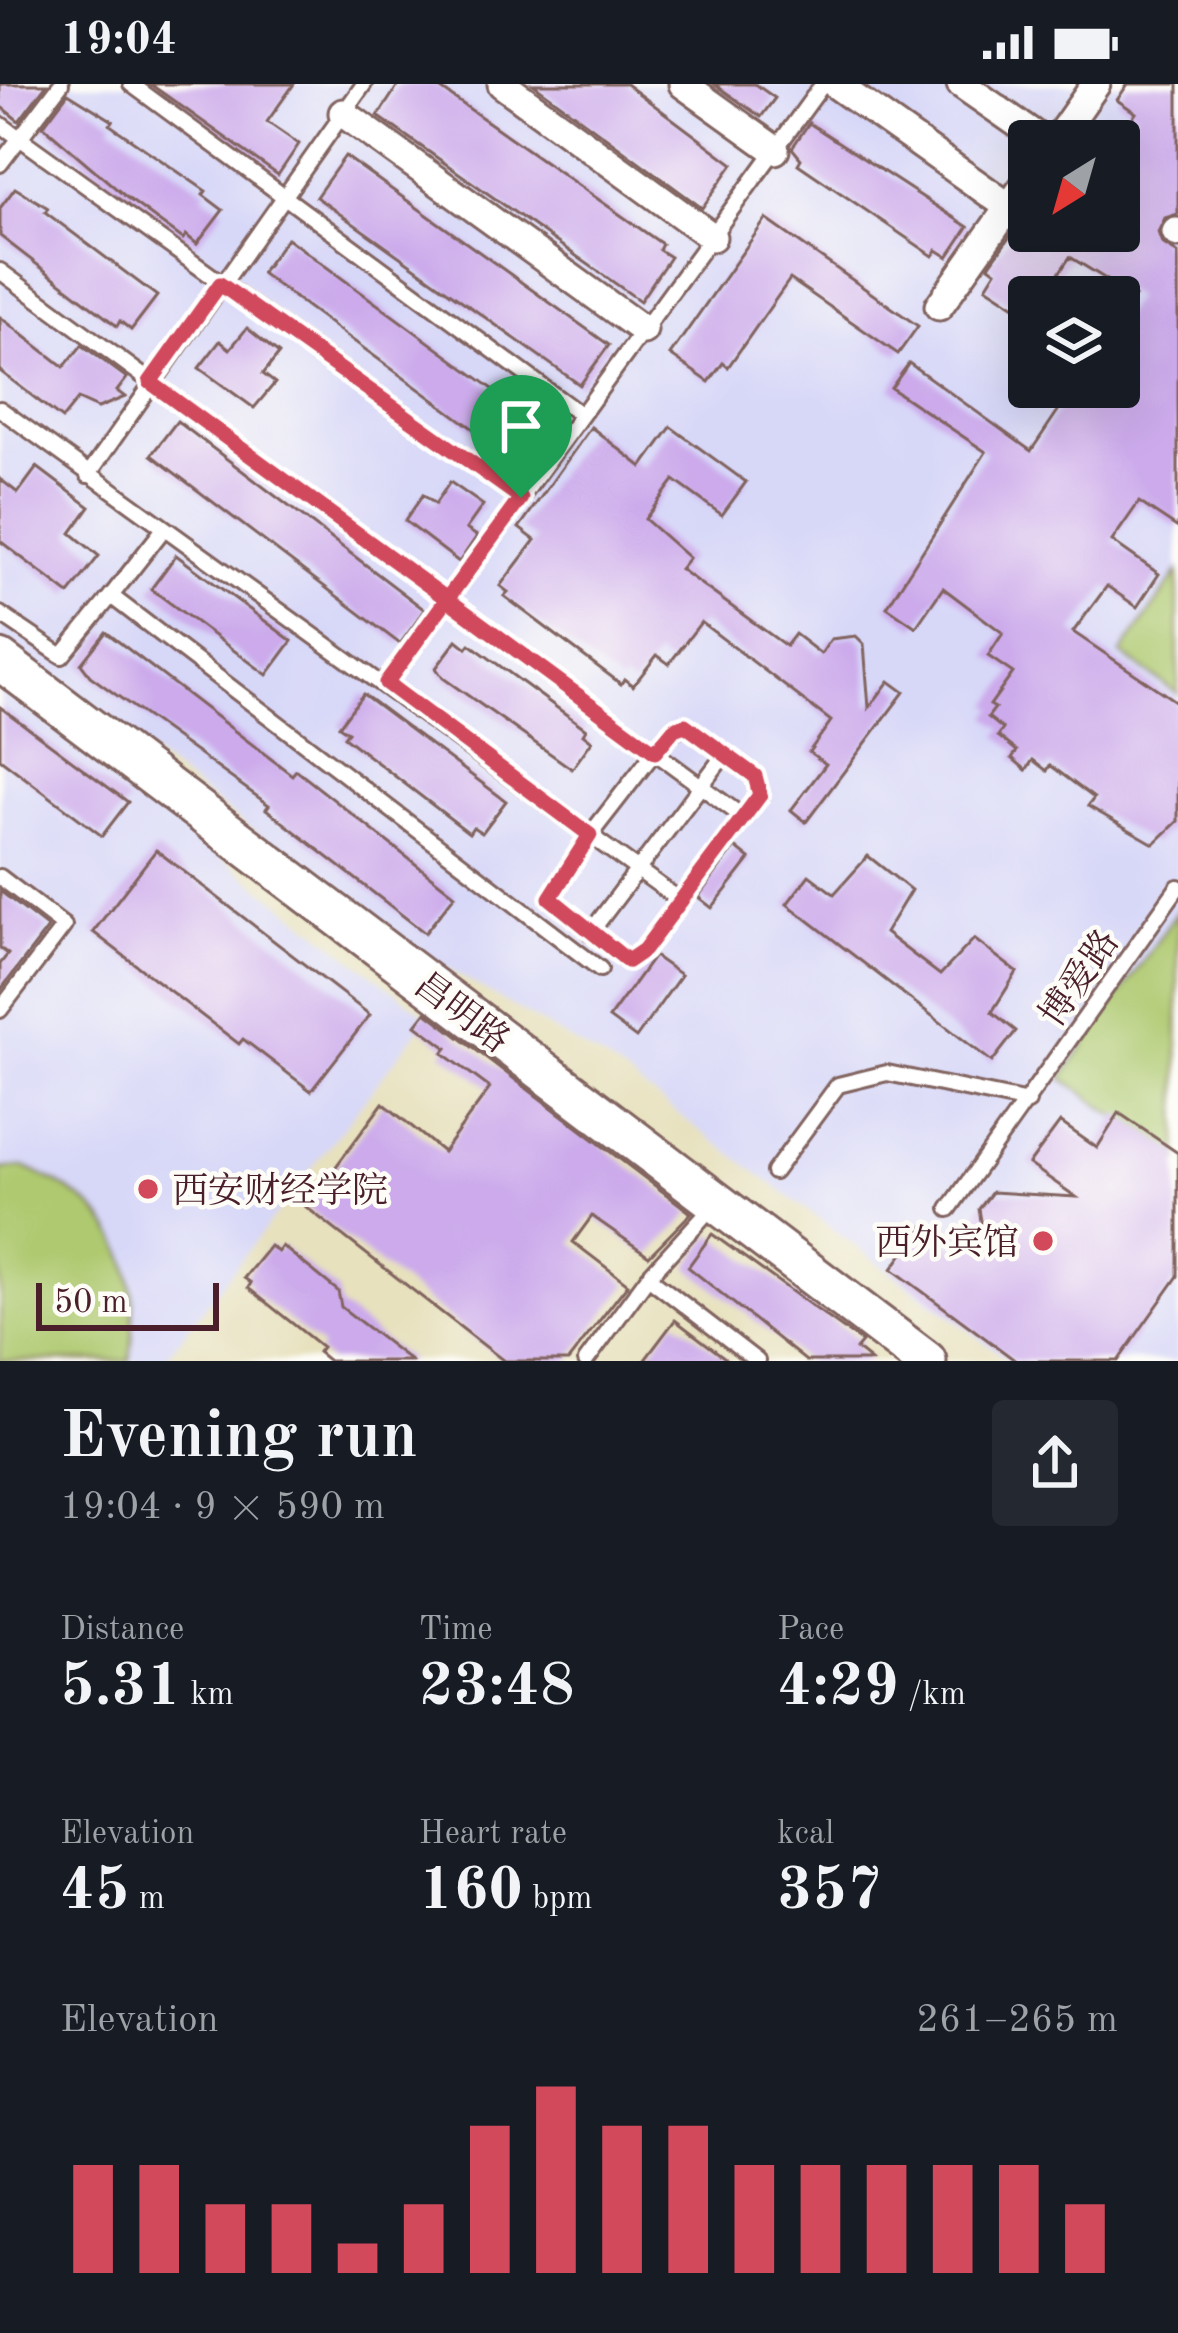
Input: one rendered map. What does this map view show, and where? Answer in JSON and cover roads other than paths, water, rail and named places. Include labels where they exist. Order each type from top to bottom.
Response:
[{"type":"street","points":[[502,84],[712,236]]},
{"type":"street","points":[[683,84],[775,150]]},
{"type":"street","points":[[835,84],[1008,206]]},
{"type":"street","points":[[961,84],[1012,120]]},
{"type":"street","points":[[1071,120],[1096,84]]},
{"type":"street","points":[[343,113],[643,330]]},
{"type":"street","points":[[939,306],[1008,208]]},
{"type":"street","name":"昌明路","points":[[0,661],[926,1361]]},
{"type":"lane","points":[[0,164],[61,84]]},
{"type":"lane","points":[[131,84],[581,415]]},
{"type":"lane","points":[[88,475],[364,84]]},
{"type":"lane","points":[[386,683],[823,84]]},
{"type":"lane","points":[[0,124],[521,498]]},
{"type":"lane","points":[[0,271],[743,817]]},
{"type":"lane","points":[[0,409],[162,531],[386,683],[681,901]]},
{"type":"lane","points":[[0,614],[62,656],[162,531]]},
{"type":"lane","points":[[111,596],[600,969]]},
{"type":"lane","points":[[685,725],[724,754],[760,786],[760,795],[637,958],[628,961],[550,898],[590,835],[674,729],[685,725]]},
{"type":"lane","points":[[590,933],[724,754]]},
{"type":"lane","points":[[0,877],[64,926],[0,1010]]},
{"type":"lane","name":"博爱路","points":[[949,1209],[1178,887]]},
{"type":"lane","points":[[774,1172],[838,1085],[887,1073],[1028,1102]]},
{"type":"lane","points":[[586,1361],[648,1277],[716,1203]]},
{"type":"lane","points":[[648,1277],[757,1361]]},
{"type":"place","name":"西安财经学院","points":[[148,1189]]},
{"type":"place","name":"西外宾馆","points":[[1043,1241]]}]
